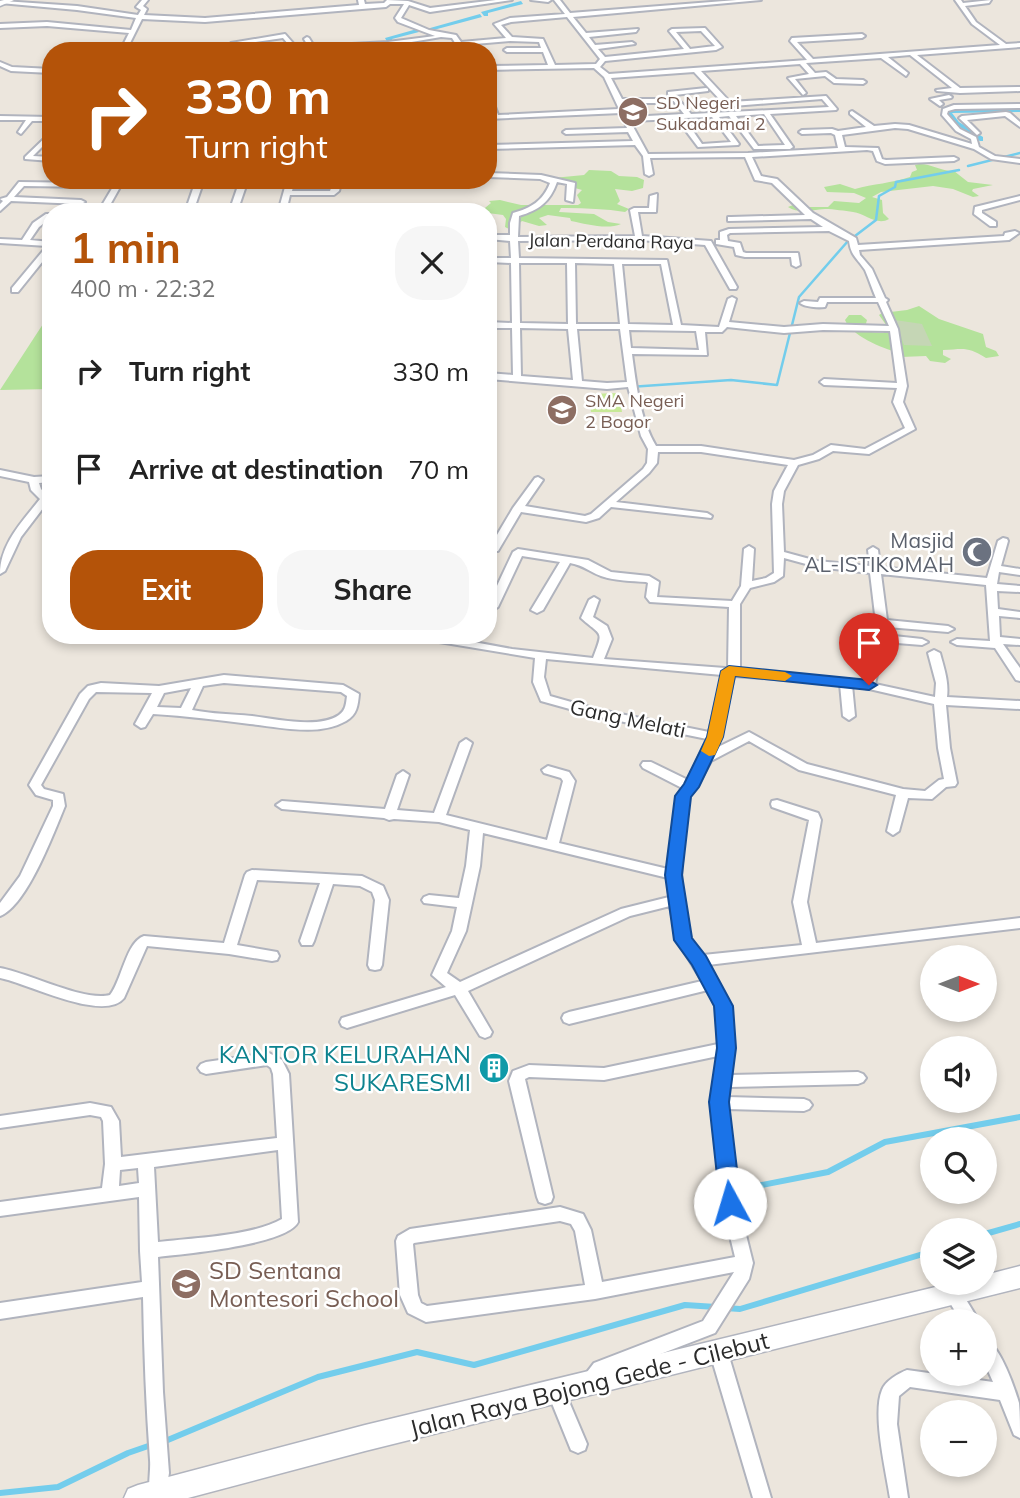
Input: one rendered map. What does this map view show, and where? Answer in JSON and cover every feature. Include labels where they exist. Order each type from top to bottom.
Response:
[{"type":"main road","name":"Jalan Raya Bojong Gede - Cilebut","points":[[997,1282],[1020,1277]]},
{"type":"main road","name":"Jalan Raya Bojong Gede - Cilebut","points":[[152,1488],[719,1353],[945,1295]]},
{"type":"street","points":[[12,25],[23,13],[42,0]]},
{"type":"street","points":[[128,42],[144,9],[139,7],[145,0]]},
{"type":"street","points":[[4,2],[139,17],[214,19],[390,1],[430,10],[509,0]]},
{"type":"street","points":[[534,0],[548,0]]},
{"type":"street","points":[[557,0],[603,58]]},
{"type":"street","points":[[667,0],[673,6]]},
{"type":"street","points":[[510,39],[496,26],[500,21],[698,2],[756,0]]},
{"type":"street","points":[[989,1],[961,2],[974,23],[1004,45]]},
{"type":"street","points":[[408,3],[398,18],[400,21],[438,37]]},
{"type":"street","points":[[650,8],[655,15]]},
{"type":"street","points":[[625,10],[635,20]]},
{"type":"street","points":[[214,19],[215,27]]},
{"type":"street","points":[[82,27],[92,20]]},
{"type":"street","points":[[0,26],[47,24],[133,32]]},
{"type":"street","points":[[603,58],[653,53],[688,50],[719,47],[703,29],[671,32],[688,50]]},
{"type":"street","points":[[586,35],[636,30]]},
{"type":"street","points":[[241,42],[285,36],[290,42]]},
{"type":"street","points":[[402,42],[454,36],[456,42]]},
{"type":"street","points":[[811,60],[792,40],[862,36]]},
{"type":"street","points":[[490,42],[539,39],[552,66]]},
{"type":"street","points":[[595,47],[632,44]]},
{"type":"street","points":[[644,44],[653,53]]},
{"type":"street","points":[[607,76],[749,62],[801,61],[1020,45]]},
{"type":"street","points":[[507,50],[546,50]]},
{"type":"street","points":[[911,52],[959,90],[965,99],[933,99],[958,130],[974,138],[976,148]]},
{"type":"street","points":[[881,55],[906,74]]},
{"type":"street","points":[[497,68],[596,66],[601,64],[603,58]]},
{"type":"street","points":[[801,61],[813,75]]},
{"type":"street","points":[[1,66],[42,71]]},
{"type":"street","points":[[596,66],[607,76],[621,101],[631,130],[646,156],[649,174]]},
{"type":"street","points":[[692,69],[719,105],[733,115]]},
{"type":"street","points":[[803,93],[791,78],[827,74],[837,82],[863,82]]},
{"type":"street","points":[[689,116],[670,93],[706,87],[729,104],[733,115],[758,149],[790,147],[766,113]]},
{"type":"street","points":[[939,90],[1020,89]]},
{"type":"street","points":[[497,117],[587,113],[733,115],[834,109],[824,97],[719,105]]},
{"type":"street","points":[[621,101],[662,101]]},
{"type":"street","points":[[943,109],[957,106],[1020,106]]},
{"type":"street","points":[[587,113],[590,121]]},
{"type":"street","points":[[852,113],[873,129]]},
{"type":"street","points":[[977,132],[962,118],[1020,113]]},
{"type":"street","points":[[1006,114],[1020,125]]},
{"type":"street","points":[[679,116],[700,146],[736,144],[714,115]]},
{"type":"street","points":[[0,118],[42,119]]},
{"type":"street","points":[[21,132],[30,119]]},
{"type":"street","points":[[838,135],[848,131],[909,127],[976,148],[993,158],[1020,161]]},
{"type":"street","points":[[566,132],[631,130]]},
{"type":"street","points":[[802,132],[832,131],[838,135],[842,150]]},
{"type":"street","points":[[731,136],[748,136]]},
{"type":"street","points":[[42,142],[27,158],[42,159]]},
{"type":"street","points":[[497,147],[637,143]]},
{"type":"street","points":[[37,147],[42,147]]},
{"type":"street","points":[[646,156],[748,155],[873,149],[879,160],[891,163],[954,159]]},
{"type":"street","points":[[618,261],[633,388],[646,442],[653,449],[701,449],[794,463],[816,457],[831,448],[866,452],[910,429],[898,399],[902,386],[894,329],[884,300],[853,247],[853,240],[827,229],[792,202],[774,181],[757,177],[748,155]]},
{"type":"street","points":[[0,209],[4,199],[29,176]]},
{"type":"street","points":[[497,176],[571,183],[570,200]]},
{"type":"street","points":[[517,377],[513,238],[516,215],[542,205],[550,195],[554,182],[551,179]]},
{"type":"street","points":[[22,184],[42,184]]},
{"type":"street","points":[[284,203],[288,189]]},
{"type":"street","points":[[286,193],[331,193],[336,189]]},
{"type":"street","points":[[639,238],[634,210],[653,210],[654,196]]},
{"type":"street","points":[[993,224],[978,214],[978,209],[1020,198]]},
{"type":"street","points":[[4,199],[81,202]]},
{"type":"street","points":[[731,219],[813,217]]},
{"type":"street","points":[[24,243],[42,221]]},
{"type":"street","points":[[724,242],[723,234],[729,230],[827,229]]},
{"type":"street","name":"Jalan Perdana Raya","points":[[497,237],[639,238],[724,242],[737,245],[739,253],[745,255],[795,256],[796,265]]},
{"type":"street","points":[[853,247],[950,238],[1013,238]]},
{"type":"street","points":[[950,238],[962,250]]},
{"type":"street","points":[[0,241],[42,244]]},
{"type":"street","name":"Jalan Perdana Raya","points":[[708,243],[733,286]]},
{"type":"street","points":[[15,290],[42,256]]},
{"type":"street","points":[[497,260],[665,263],[677,326]]},
{"type":"street","points":[[571,261],[572,326],[578,384]]},
{"type":"street","points":[[497,326],[677,326],[720,330],[732,299]]},
{"type":"street","points":[[804,303],[822,305],[822,300],[884,300]]},
{"type":"street","points":[[724,324],[784,330],[894,329]]},
{"type":"street","points":[[628,351],[704,353],[700,330]]},
{"type":"street","points":[[497,376],[633,388]]},
{"type":"street","points":[[824,382],[902,386]]},
{"type":"street","points":[[518,508],[586,519],[595,516],[646,471],[652,463],[653,449]]},
{"type":"street","points":[[746,586],[770,580],[779,574],[779,491],[794,463]]},
{"type":"street","points":[[0,473],[42,479]]},
{"type":"street","points":[[34,480],[36,490],[42,496]]},
{"type":"street","points":[[497,539],[538,480]]},
{"type":"street","points":[[0,571],[16,537],[42,503]]},
{"type":"street","points":[[609,504],[638,510],[658,508],[707,516]]},
{"type":"street","points":[[1003,541],[994,568],[992,585],[996,643],[1020,677]]},
{"type":"street","points":[[497,549],[588,563],[595,571],[605,574],[649,579],[654,582],[651,597],[654,600],[735,604]]},
{"type":"street","points":[[584,1384],[600,1368],[709,1327],[743,1271],[730,1203],[719,1102],[726,1048],[723,1006],[699,961],[684,940],[674,875],[683,796],[691,787],[715,737],[731,671],[735,604],[746,586],[749,549]]},
{"type":"street","points":[[869,685],[882,624],[873,550]]},
{"type":"street","points":[[497,598],[518,552]]},
{"type":"street","points":[[780,554],[817,564],[1020,589]]},
{"type":"street","points":[[537,610],[567,559]]},
{"type":"street","points":[[994,568],[1020,572]]},
{"type":"street","points":[[594,600],[587,618],[603,628],[606,639],[597,662]]},
{"type":"street","points":[[994,612],[1020,615]]},
{"type":"street","points":[[882,624],[948,629]]},
{"type":"street","points":[[879,638],[922,642]]},
{"type":"street","points":[[957,642],[1020,642]]},
{"type":"street","points":[[472,644],[597,662],[846,682],[869,685],[909,697],[940,701],[1020,705]]},
{"type":"street","points":[[706,758],[749,736],[797,764],[902,793],[928,796],[943,783],[951,783],[944,748],[941,682],[934,653]]},
{"type":"street","name":"Gang Melati","points":[[541,655],[539,688],[545,698],[595,712],[715,737]]},
{"type":"street","points":[[1,909],[11,904],[22,885],[59,806],[59,797],[40,792],[35,785],[83,697],[92,690],[101,687],[159,690],[198,685],[224,678],[343,690],[353,694],[354,701],[352,710],[345,717],[318,725],[150,710]]},
{"type":"street","points":[[846,682],[849,716]]},
{"type":"street","points":[[185,712],[198,685]]},
{"type":"street","points":[[141,724],[159,690]]},
{"type":"street","points":[[439,818],[466,743]]},
{"type":"street","points":[[647,765],[691,787]]},
{"type":"street","points":[[548,770],[565,775],[569,781],[552,844]]},
{"type":"street","points":[[389,816],[403,775]]},
{"type":"street","points":[[893,831],[902,793]]},
{"type":"street","points":[[777,804],[813,816],[815,820],[800,902],[810,949]]},
{"type":"street","points":[[282,805],[389,816],[439,818],[674,875]]},
{"type":"street","points":[[477,828],[473,866],[459,931],[439,975],[459,989],[485,1032]]},
{"type":"street","points":[[229,949],[252,875],[362,881],[378,889],[382,900],[375,965]]},
{"type":"street","points":[[306,941],[328,880]]},
{"type":"street","points":[[429,900],[463,903]]},
{"type":"street","points":[[347,1022],[459,989],[626,912],[676,900]]},
{"type":"street","points":[[699,961],[1020,923]]},
{"type":"street","points":[[0,974],[22,976],[83,1000],[105,1004],[116,999],[140,944],[144,941],[272,956]]},
{"type":"street","points":[[569,1018],[712,984]]},
{"type":"street","points":[[545,1197],[517,1081],[519,1075],[529,1071],[604,1074],[726,1048]]},
{"type":"street","points":[[148,1251],[263,1234],[285,1227],[290,1222],[281,1074],[277,1064],[269,1059],[206,1068]]},
{"type":"street","points":[[722,1081],[858,1078]]},
{"type":"street","points":[[719,1102],[804,1105]]},
{"type":"street","points":[[0,1122],[90,1109],[106,1111],[111,1121],[113,1164],[110,1193]]},
{"type":"street","points":[[113,1164],[285,1143]]},
{"type":"street","points":[[146,1161],[154,1392],[152,1488]]},
{"type":"street","points":[[0,1209],[146,1189]]},
{"type":"street","points":[[595,1291],[583,1230],[578,1219],[560,1214],[410,1236],[404,1241],[409,1295],[414,1308],[426,1314],[743,1271]]},
{"type":"street","points":[[0,1311],[151,1288]]},
{"type":"street","points":[[719,1353],[762,1498]]},
{"type":"street","points":[[997,1373],[1020,1429]]},
{"type":"street","points":[[900,1498],[888,1424],[890,1392],[907,1378],[1007,1393]]},
{"type":"street","points":[[556,1391],[578,1444]]},
{"type":"green space","points":[[915,165],[954,171],[968,182],[993,185],[973,189],[979,196],[973,197],[953,189],[933,186],[881,192],[872,197],[882,200],[883,213],[889,219],[885,221],[853,212],[825,209],[801,211],[788,207],[798,203],[805,207],[828,207],[834,201],[859,203],[866,198],[854,193],[827,192],[824,187],[840,184],[855,189],[896,181],[910,177],[912,172],[917,170]]},
{"type":"green space","points":[[589,170],[611,171],[619,176],[644,180],[643,188],[632,191],[615,189],[620,201],[617,204],[629,209],[625,212],[561,208],[559,212],[594,214],[608,222],[621,224],[596,226],[548,215],[539,218],[547,225],[539,226],[522,221],[511,230],[505,227],[506,219],[503,215],[497,214],[497,203],[489,201],[500,200],[521,205],[578,205],[581,203],[577,195],[582,190],[575,188],[576,183],[553,178],[584,175]]},
{"type":"green space","points":[[919,306],[939,319],[983,334],[986,347],[996,351],[999,356],[986,358],[970,350],[961,349],[943,350],[943,355],[951,359],[945,363],[930,361],[926,356],[901,357],[898,352],[860,336],[845,320],[849,315],[861,315],[867,320],[865,327],[871,332],[883,333],[889,329],[879,315]]},
{"type":"green space","points":[[895,320],[922,324],[932,346],[904,345]]},
{"type":"green space","points":[[42,326],[42,389],[0,390]]},
{"type":"green space","points":[[619,393],[622,412],[591,412],[588,394]]},
{"type":"waterway","points":[[486,15],[484,12],[521,3]]},
{"type":"waterway","points":[[426,30],[480,16]]},
{"type":"waterway","points":[[390,42],[388,38],[417,31]]},
{"type":"waterway","points":[[980,139],[956,124],[947,111],[1020,110]]},
{"type":"waterway","points":[[968,166],[1020,153]]},
{"type":"waterway","points":[[855,236],[876,220],[879,196],[895,187],[896,182],[959,170]]},
{"type":"waterway","points":[[615,388],[731,380],[777,385],[799,297],[848,241]]},
{"type":"waterway","points":[[742,1189],[828,1172],[885,1142],[1020,1117]]},
{"type":"waterway","points":[[997,1231],[1020,1224]]},
{"type":"waterway","points":[[725,1308],[740,1309],[920,1255]]},
{"type":"waterway","points":[[163,1442],[318,1377],[417,1352],[474,1365],[685,1305],[716,1307]]},
{"type":"waterway","points":[[0,1493],[58,1487],[128,1453],[154,1444]]},
{"type":"slow traffic","points":[[709,751],[715,737],[729,671],[785,676]]},
{"type":"place","name":"SD Negeri Sukadamai 2","points":[[633,112]]},
{"type":"place","name":"SMA Negeri 2 Bogor","points":[[562,410]]},
{"type":"place","name":"Masjid AL-ISTIKOMAH","points":[[977,552]]},
{"type":"place","name":"KANTOR KELURAHAN SUKARESMI","points":[[494,1068]]},
{"type":"place","name":"SD Sentana Montesori School","points":[[186,1284]]},
{"type":"route","points":[[730,1203],[719,1102],[726,1048],[723,1006],[699,961],[684,940],[676,900],[674,875],[683,796],[691,787],[715,737],[729,671],[869,685]]}]
